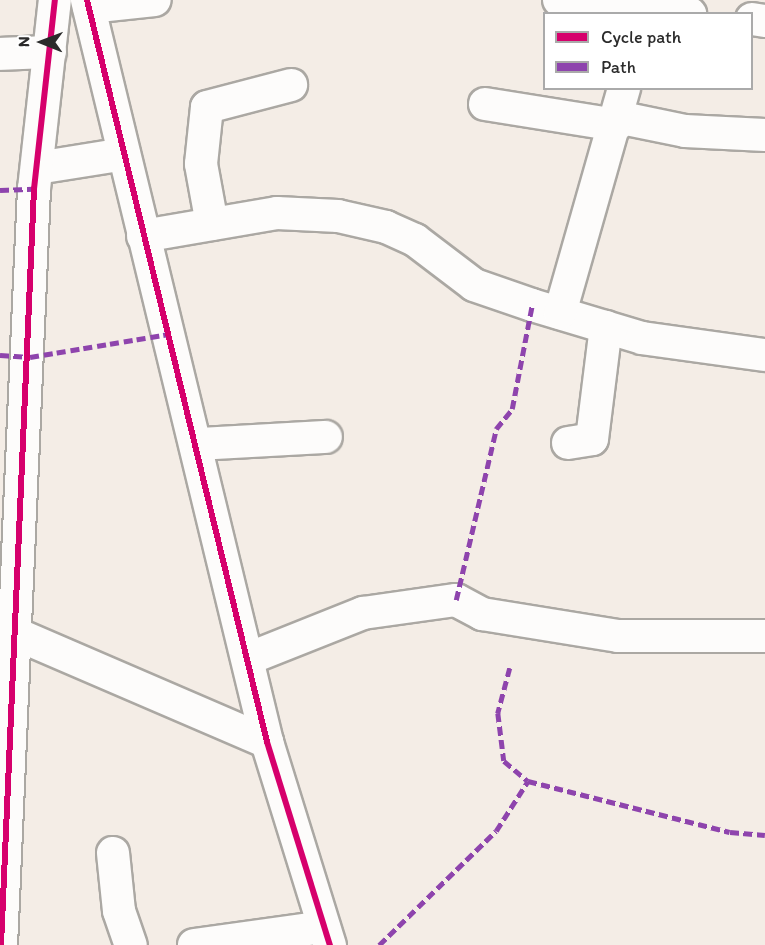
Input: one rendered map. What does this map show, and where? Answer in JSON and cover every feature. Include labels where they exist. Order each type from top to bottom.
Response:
[{"type":"street","points":[[1,945],[8,628],[37,168],[55,0]]},
{"type":"street","points":[[155,0],[88,4],[143,236],[199,444],[250,658],[267,742],[327,936],[194,945]]},
{"type":"street","points":[[559,0],[659,12]]},
{"type":"street","points":[[0,54],[51,52]]},
{"type":"street","points":[[212,224],[201,164],[207,107],[291,85]]},
{"type":"street","points":[[484,104],[619,110],[685,131],[765,135]]},
{"type":"street","points":[[560,313],[619,110]]},
{"type":"street","points":[[37,168],[124,154]]},
{"type":"street","points":[[143,236],[278,213],[338,216],[386,227],[414,240],[474,285],[642,338],[765,356]]},
{"type":"street","points":[[568,443],[592,439],[606,327]]},
{"type":"street","points":[[199,444],[326,437]]},
{"type":"street","points":[[250,658],[363,614],[456,600],[482,614],[618,636],[765,636]]},
{"type":"street","points":[[8,628],[267,742]]},
{"type":"street","points":[[113,853],[119,911],[131,945]]},
{"type":"marked path","points":[[0,190],[34,189]]},
{"type":"marked path","points":[[456,600],[496,429],[512,409],[532,305]]},
{"type":"marked path","points":[[0,355],[30,357],[169,334]]},
{"type":"marked path","points":[[510,668],[498,713],[504,761],[528,781]]},
{"type":"marked path","points":[[379,945],[496,831],[528,781],[730,832],[765,835]]},
{"type":"cycle path","points":[[1,945],[34,189],[55,0]]},
{"type":"cycle path","points":[[87,0],[267,742],[330,945]]}]
